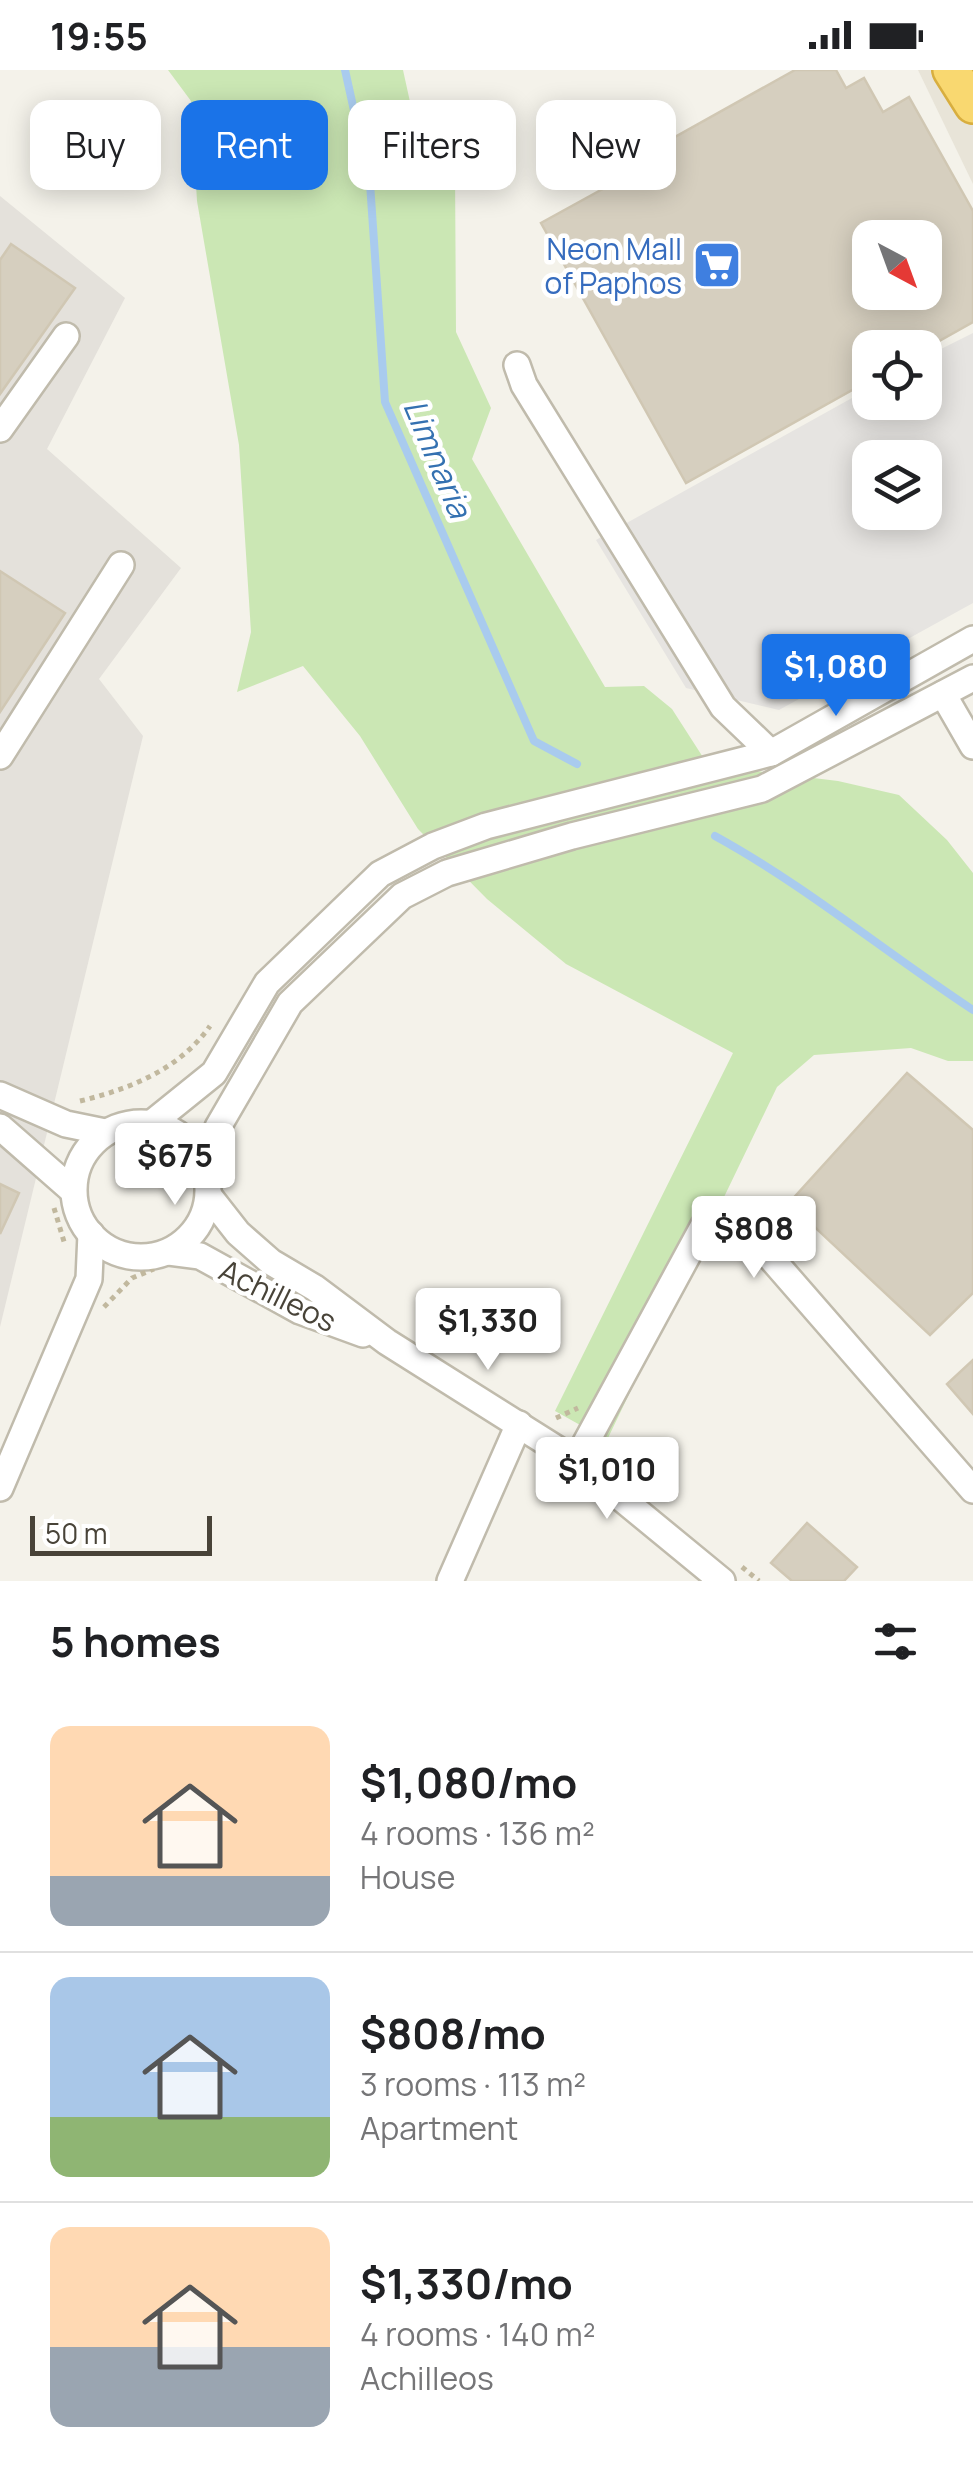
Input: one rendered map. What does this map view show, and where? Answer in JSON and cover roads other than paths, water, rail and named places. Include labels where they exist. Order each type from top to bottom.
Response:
[{"type":"highway","points":[[951,70],[973,105]]},
{"type":"street","points":[[0,430],[66,336]]},
{"type":"street","points":[[518,366],[524,385],[723,707],[771,753]]},
{"type":"street","points":[[0,756],[121,565]]},
{"type":"street","points":[[152,1123],[214,1073],[267,983],[380,874],[451,839],[566,804],[771,753],[973,639]]},
{"type":"street","points":[[0,1127],[105,1248],[136,1258],[166,1259],[196,1229],[208,1196],[206,1170],[218,1126],[290,1003],[402,896],[447,873],[572,836],[762,789],[973,678]]},
{"type":"street","points":[[943,694],[966,718],[973,746]]},
{"type":"street","points":[[0,1095],[66,1124],[105,1132]]},
{"type":"street","points":[[61,1194],[81,1156],[105,1132],[128,1123],[152,1123],[176,1132],[194,1148],[206,1170]]},
{"type":"street","name":"Achilleos","points":[[208,1196],[238,1233],[271,1262],[315,1288],[386,1342]]},
{"type":"street","points":[[576,1461],[704,1225],[709,1220],[725,1219],[757,1242],[973,1490]]},
{"type":"street","points":[[0,1488],[89,1279],[91,1234]]},
{"type":"street","points":[[89,1279],[125,1255]]},
{"type":"street","name":"Achilleos","points":[[166,1259],[200,1256],[300,1311],[386,1342],[532,1420],[722,1581]]},
{"type":"street","points":[[450,1581],[532,1420]]},
{"type":"waterway","name":"Limnaria","points":[[345,70],[370,183],[385,402],[534,741],[577,764]]},
{"type":"waterway","name":"Limnaria","points":[[715,836],[781,876],[973,1010]]},
{"type":"place","name":"Neon Mall of Paphos","points":[[717,265]]}]
